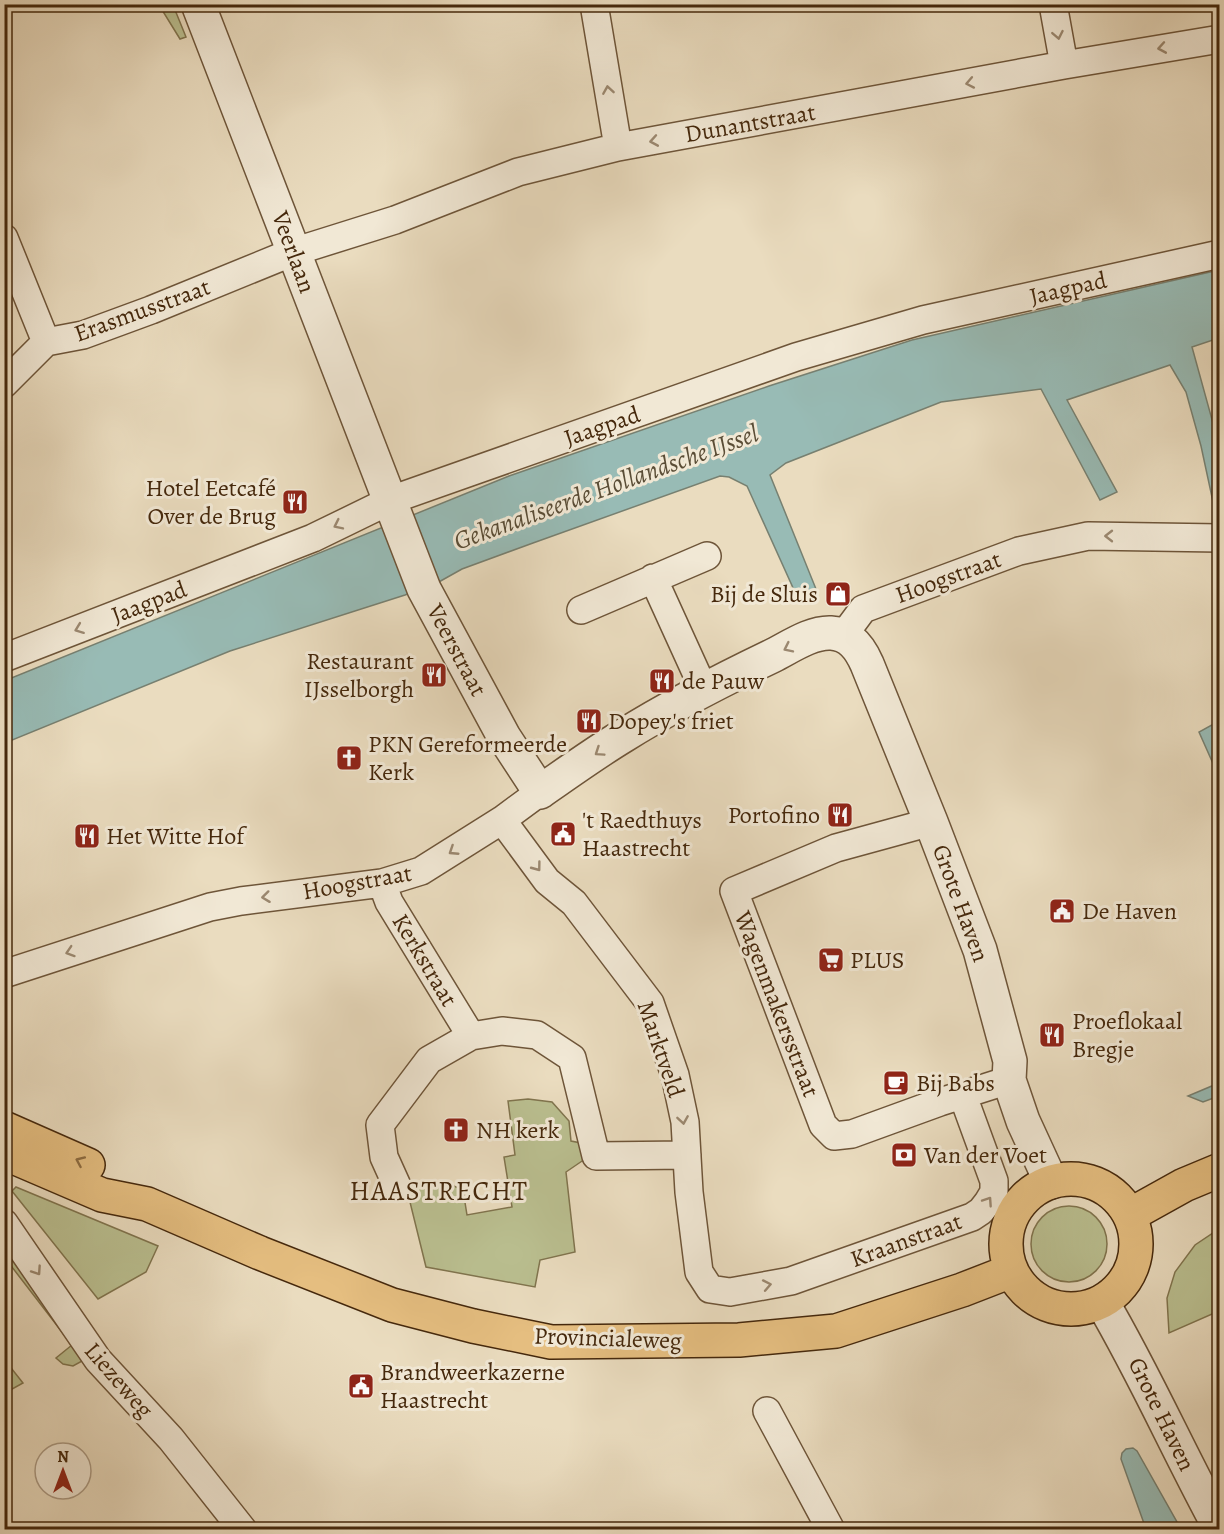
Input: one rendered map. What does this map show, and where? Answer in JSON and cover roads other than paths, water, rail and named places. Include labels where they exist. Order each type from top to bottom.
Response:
[{"type":"main road","name":"Provincialeweg","points":[[4,1128],[113,1176],[147,1204]]},
{"type":"main road","name":"Provincialeweg","points":[[4,1153],[102,1195],[147,1204],[260,1253],[392,1305],[473,1326],[551,1342],[739,1340],[836,1331],[962,1290],[1011,1271]]},
{"type":"main road","points":[[1130,1215],[1184,1185],[1220,1170]]},
{"type":"main road","points":[[1073,1179],[1096,1184],[1116,1197],[1130,1215],[1136,1234],[1136,1255],[1130,1273],[1118,1290],[1102,1302],[1082,1309],[1060,1309],[1040,1302],[1023,1288],[1011,1271],[1006,1250],[1007,1228],[1016,1208],[1031,1192],[1050,1182],[1073,1179]]},
{"type":"street","name":"Veerlaan","points":[[198,4],[394,510]]},
{"type":"street","points":[[594,4],[618,147]]},
{"type":"street","points":[[1053,4],[1064,65]]},
{"type":"street","name":"Dunantstraat","points":[[293,252],[395,220],[518,172],[618,147],[1064,65],[1220,39]]},
{"type":"street","points":[[4,238],[46,342]]},
{"type":"street","name":"Erasmusstraat","points":[[4,384],[46,342],[83,334],[151,310],[293,252]]},
{"type":"street","name":"Jaagpad","points":[[4,658],[313,538],[394,510],[796,357],[923,320],[1220,254]]},
{"type":"street","name":"Veerstraat","points":[[394,510],[424,589],[504,737],[540,792]]},
{"type":"street","name":"Hoogstraat","points":[[4,974],[210,907],[241,900],[381,883],[421,871],[502,820],[623,736],[704,690],[813,636],[835,633],[843,636],[863,609],[1019,551],[1088,536],[1220,538]]},
{"type":"street","points":[[581,610],[706,556]]},
{"type":"street","points":[[653,578],[704,690]]},
{"type":"street","name":"Grote Haven","points":[[843,636],[850,639],[860,649],[867,663],[980,950],[1010,1061],[1009,1080],[1023,1121],[1050,1182]]},
{"type":"street","name":"Marktveld","points":[[502,820],[547,881],[574,903],[650,1003],[675,1075],[685,1122],[689,1192],[699,1272],[710,1289]]},
{"type":"street","name":"Wagenmakersstraat","points":[[931,822],[836,848],[734,891],[823,1125],[834,1136],[852,1134],[1009,1080]]},
{"type":"street","name":"Kerkstraat","points":[[381,883],[389,902],[471,1036]]},
{"type":"street","points":[[398,1188],[384,1157],[380,1125],[429,1060],[471,1036],[502,1031],[537,1035],[572,1058],[596,1156],[687,1155]]},
{"type":"street","name":"Kraanstraat","points":[[710,1289],[730,1292],[791,1281],[938,1230],[972,1217],[981,1211],[994,1192],[994,1180],[963,1096]]},
{"type":"street","name":"Liezeweg","points":[[4,1223],[98,1360],[171,1439],[243,1530]]},
{"type":"street","name":"Grote Haven","points":[[1102,1302],[1129,1348],[1220,1528]]},
{"type":"street","points":[[767,1411],[831,1530]]},
{"type":"water","name":"Gekanaliseerde Hollandsche IJssel","points":[[1219,270],[1219,338],[1192,347],[1219,445],[1219,501],[1213,502],[1186,392],[1170,365],[1067,400],[1117,492],[1100,500],[1041,389],[941,402],[786,463],[770,475],[818,594],[799,601],[747,486],[729,477],[720,476],[462,569],[437,583],[405,595],[230,651],[5,743],[4,681],[509,476],[769,386],[912,340]]},
{"type":"water","points":[[1219,721],[1219,777],[1199,732]]},
{"type":"water","points":[[1219,1083],[1219,1096],[1203,1102],[1188,1096]]},
{"type":"water","points":[[1133,1448],[1137,1451],[1181,1529],[1146,1529],[1121,1459],[1126,1449]]},
{"type":"place","name":"Hotel Eetcafé Over de Brug","points":[[295,502]]},
{"type":"place","name":"Bij de Sluis","points":[[838,594]]},
{"type":"place","name":"Restaurant IJsselborgh","points":[[434,675]]},
{"type":"place","name":"de Pauw","points":[[662,681]]},
{"type":"place","name":"Dopey's friet","points":[[589,721]]},
{"type":"place","name":"PKN Gereformeerde Kerk","points":[[349,758]]},
{"type":"place","name":"Portofino","points":[[840,815]]},
{"type":"place","name":"'t Raedthuys Haastrecht","points":[[563,834]]},
{"type":"place","name":"Het Witte Hof","points":[[87,836]]},
{"type":"place","name":"De Haven","points":[[1062,911]]},
{"type":"place","name":"PLUS","points":[[831,960]]},
{"type":"place","name":"Proeflokaal Bregje","points":[[1052,1035]]},
{"type":"place","name":"Bij Babs","points":[[896,1083]]},
{"type":"place","name":"NH kerk","points":[[456,1130]]},
{"type":"place","name":"Van der Voet","points":[[904,1155]]},
{"type":"place","name":"Brandweerkazerne Haastrecht","points":[[361,1386]]},
{"type":"district","name":"HAASTRECHT","points":[[439,1191]]}]
